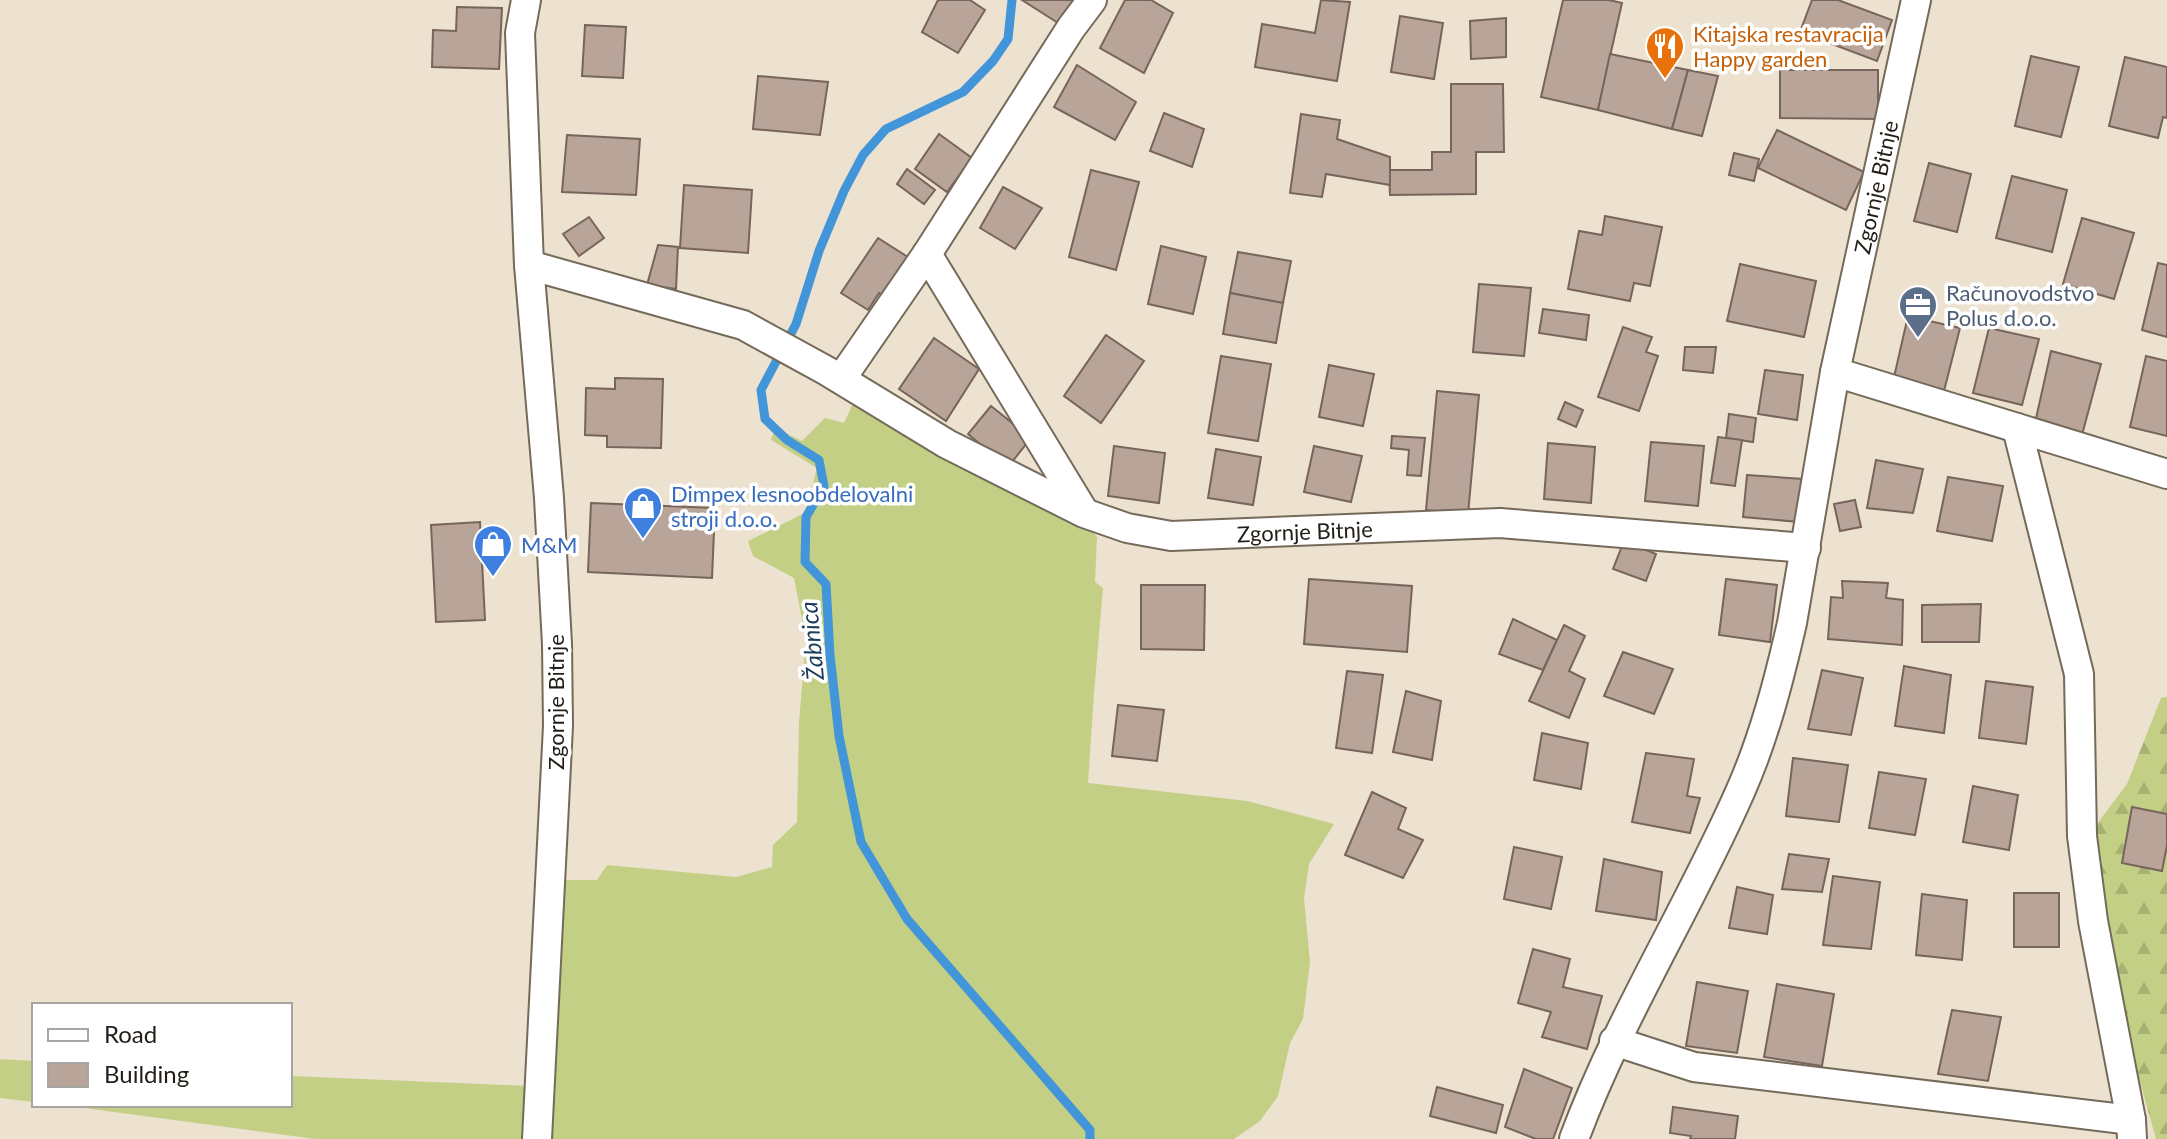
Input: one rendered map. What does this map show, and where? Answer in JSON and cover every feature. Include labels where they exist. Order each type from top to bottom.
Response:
[{"type":"street","name":"Zgornje Bitnje","points":[[526,0],[520,33],[529,265],[549,498],[558,726],[537,1139]]},
{"type":"street","points":[[841,379],[927,254],[1092,0]]},
{"type":"street","name":"Zgornje Bitnje","points":[[1574,1139],[1614,1041],[1716,844],[1762,738],[1786,648],[1835,372],[1916,0]]},
{"type":"street","points":[[927,254],[1084,513]]},
{"type":"street","name":"Zgornje Bitnje","points":[[529,265],[743,325],[841,379],[947,444],[1084,513],[1127,528],[1171,536],[1500,523],[1806,548]]},
{"type":"street","points":[[1835,372],[2167,474]]},
{"type":"street","points":[[1614,1041],[1694,1067],[2131,1130],[2093,921],[2082,836],[2079,674],[2017,428]]},
{"type":"green space","points":[[855,399],[1090,528],[1097,537],[1095,582],[1103,588],[1088,783],[1247,801],[1334,824],[1309,864],[1304,898],[1310,962],[1303,1019],[1290,1043],[1278,1096],[1260,1121],[1234,1139],[547,1139],[561,880],[597,880],[607,865],[736,877],[772,867],[773,845],[797,822],[799,722],[806,639],[794,578],[753,556],[748,541],[805,513],[817,468],[771,440],[775,428],[802,441],[825,418],[844,423]]},
{"type":"green space","points":[[2167,697],[2167,1139],[2156,1139],[2113,985],[2088,836],[2127,784],[2161,698]]},
{"type":"green space","points":[[0,1059],[32,1061],[32,1102],[0,1098]]},
{"type":"green space","points":[[292,1076],[529,1086],[527,1139],[315,1139],[77,1107],[292,1107]]},
{"type":"building","points":[[938,0],[970,0],[985,10],[958,53],[922,32]]},
{"type":"building","points":[[1022,0],[1074,0],[1058,23]]},
{"type":"building","points":[[1125,0],[1151,0],[1173,13],[1144,73],[1100,48]]},
{"type":"building","points":[[1321,0],[1350,2],[1337,81],[1255,67],[1262,24],[1315,33]]},
{"type":"building","points":[[1563,0],[1622,3],[1598,110],[1541,97]]},
{"type":"building","points":[[1812,0],[1838,0],[1892,20],[1877,61],[1800,32]]},
{"type":"building","points":[[457,7],[502,8],[499,69],[432,67],[433,30],[456,31]]},
{"type":"building","points":[[1400,16],[1443,23],[1434,79],[1391,72]]},
{"type":"building","points":[[1506,18],[1506,57],[1471,59],[1470,21]]},
{"type":"building","points":[[585,25],[626,27],[623,78],[582,76]]},
{"type":"building","points":[[1610,54],[1688,70],[1672,129],[1598,110]]},
{"type":"building","points":[[2031,56],[2079,67],[2061,137],[2015,126]]},
{"type":"building","points":[[2125,57],[2167,67],[2167,118],[2163,117],[2158,138],[2109,126]]},
{"type":"building","points":[[1077,65],[1136,102],[1115,140],[1054,107]]},
{"type":"building","points":[[1688,70],[1718,76],[1702,136],[1672,129]]},
{"type":"building","points":[[1780,70],[1878,70],[1878,119],[1780,118]]},
{"type":"building","points":[[758,76],[828,82],[820,135],[753,129]]},
{"type":"building","points":[[1451,84],[1503,84],[1504,152],[1476,152],[1476,194],[1390,195],[1389,170],[1432,170],[1432,152],[1451,152]]},
{"type":"building","points":[[1164,113],[1204,129],[1192,167],[1150,151]]},
{"type":"building","points":[[1301,114],[1340,120],[1337,139],[1390,157],[1390,185],[1326,174],[1322,197],[1290,193]]},
{"type":"building","points":[[1777,130],[1864,172],[1846,210],[1758,168]]},
{"type":"building","points":[[939,134],[972,158],[947,192],[915,169]]},
{"type":"building","points":[[567,135],[640,139],[636,195],[562,192]]},
{"type":"building","points":[[1734,153],[1759,159],[1754,181],[1729,175]]},
{"type":"building","points":[[1929,163],[1971,174],[1957,232],[1914,221]]},
{"type":"building","points":[[907,169],[935,190],[924,204],[897,184]]},
{"type":"building","points":[[1091,170],[1139,182],[1116,270],[1069,257]]},
{"type":"building","points":[[2012,176],[2067,190],[2052,252],[1996,238]]},
{"type":"building","points":[[684,185],[752,190],[748,253],[680,248]]},
{"type":"building","points":[[1003,187],[1042,208],[1015,249],[980,228]]},
{"type":"building","points":[[1605,216],[1662,227],[1650,286],[1634,283],[1630,301],[1568,289],[1579,231],[1602,235]]},
{"type":"building","points":[[589,217],[604,238],[579,256],[563,234]]},
{"type":"building","points":[[2082,218],[2134,233],[2114,299],[2063,284]]},
{"type":"building","points":[[878,238],[911,259],[885,298],[879,293],[868,310],[841,293]]},
{"type":"building","points":[[658,245],[678,247],[676,289],[647,285]]},
{"type":"building","points":[[1161,246],[1206,257],[1193,314],[1148,304]]},
{"type":"building","points":[[1238,252],[1291,261],[1283,303],[1230,293]]},
{"type":"building","points":[[2158,263],[2167,265],[2167,337],[2142,330]]},
{"type":"building","points":[[1740,264],[1816,281],[1804,337],[1727,321]]},
{"type":"building","points":[[1479,284],[1531,288],[1524,356],[1473,352]]},
{"type":"building","points":[[1230,293],[1283,303],[1276,343],[1223,334]]},
{"type":"building","points":[[1543,309],[1589,315],[1586,340],[1539,333]]},
{"type":"building","points":[[1908,316],[1960,328],[1944,391],[1894,377]]},
{"type":"building","points":[[1623,327],[1652,337],[1646,352],[1658,356],[1639,411],[1598,397]]},
{"type":"building","points":[[1989,328],[2039,339],[2022,405],[1973,393]]},
{"type":"building","points":[[1106,335],[1144,361],[1101,423],[1064,396]]},
{"type":"building","points":[[934,338],[979,369],[946,421],[899,389]]},
{"type":"building","points":[[1685,347],[1716,347],[1713,373],[1683,370]]},
{"type":"building","points":[[2051,351],[2101,364],[2082,435],[2035,423]]},
{"type":"building","points":[[1221,356],[1271,364],[1258,441],[1208,433]]},
{"type":"building","points":[[2146,356],[2167,361],[2167,436],[2130,427]]},
{"type":"building","points":[[1329,365],[1374,374],[1363,426],[1319,417]]},
{"type":"building","points":[[1765,370],[1803,375],[1797,420],[1758,414]]},
{"type":"building","points":[[615,378],[663,379],[661,448],[607,447],[607,436],[585,435],[586,388],[615,389]]},
{"type":"building","points":[[1437,391],[1479,395],[1468,514],[1426,510]]},
{"type":"building","points":[[1565,402],[1583,410],[1576,427],[1558,419]]},
{"type":"building","points":[[991,406],[1031,438],[1008,467],[968,434]]},
{"type":"building","points":[[1729,414],[1756,418],[1753,442],[1726,438]]},
{"type":"building","points":[[1392,436],[1425,438],[1421,476],[1407,475],[1409,450],[1391,448]]},
{"type":"building","points":[[1718,437],[1742,440],[1735,486],[1711,483]]},
{"type":"building","points":[[1651,442],[1704,446],[1698,506],[1645,501]]},
{"type":"building","points":[[1548,443],[1595,447],[1591,503],[1544,499]]},
{"type":"building","points":[[1114,446],[1165,453],[1159,503],[1108,496]]},
{"type":"building","points":[[1314,446],[1362,456],[1351,502],[1304,492]]},
{"type":"building","points":[[1216,449],[1261,457],[1253,505],[1208,498]]},
{"type":"building","points":[[1876,460],[1923,469],[1913,513],[1867,508]]},
{"type":"building","points":[[1747,475],[1803,479],[1799,522],[1743,517]]},
{"type":"building","points":[[1948,477],[2003,486],[1992,541],[1937,531]]},
{"type":"building","points":[[1855,500],[1861,527],[1840,531],[1834,504]]},
{"type":"building","points":[[591,503],[715,508],[712,578],[588,572]]},
{"type":"building","points":[[480,522],[485,620],[436,622],[431,525]]},
{"type":"building","points":[[1624,541],[1656,554],[1646,581],[1613,569]]},
{"type":"building","points":[[1309,579],[1412,586],[1407,652],[1304,644]]},
{"type":"building","points":[[1726,579],[1777,585],[1770,642],[1719,635]]},
{"type":"building","points":[[1842,581],[1888,583],[1886,598],[1903,600],[1902,645],[1828,639],[1831,597],[1843,598]]},
{"type":"building","points":[[1141,585],[1205,585],[1204,650],[1141,649]]},
{"type":"building","points":[[1981,604],[1979,642],[1922,642],[1922,605]]},
{"type":"building","points":[[1513,619],[1557,640],[1543,670],[1499,654]]},
{"type":"building","points":[[1564,625],[1585,636],[1569,671],[1585,679],[1569,718],[1529,701]]},
{"type":"building","points":[[1623,652],[1673,669],[1654,714],[1604,696]]},
{"type":"building","points":[[1904,666],[1951,675],[1944,733],[1895,726]]},
{"type":"building","points":[[1822,670],[1863,678],[1851,735],[1808,729]]},
{"type":"building","points":[[1347,671],[1383,675],[1372,753],[1336,748]]},
{"type":"building","points":[[1986,681],[2033,687],[2026,744],[1979,738]]},
{"type":"building","points":[[1406,691],[1441,701],[1432,760],[1393,752]]},
{"type":"building","points":[[1118,705],[1164,710],[1157,761],[1112,756]]},
{"type":"building","points":[[1542,733],[1588,743],[1581,789],[1534,780]]},
{"type":"building","points":[[1646,753],[1694,759],[1687,796],[1700,798],[1690,833],[1632,822]]},
{"type":"building","points":[[1793,758],[1848,765],[1839,822],[1786,816]]},
{"type":"building","points":[[1879,772],[1926,779],[1915,835],[1869,828]]},
{"type":"building","points":[[1973,786],[2018,795],[2009,850],[1963,842]]},
{"type":"building","points":[[1372,792],[1406,808],[1398,829],[1423,840],[1403,878],[1345,855]]},
{"type":"building","points":[[2132,807],[2167,814],[2167,845],[2162,871],[2122,863]]},
{"type":"building","points":[[1514,847],[1562,857],[1551,909],[1504,899]]},
{"type":"building","points":[[1789,854],[1829,859],[1822,892],[1782,889]]},
{"type":"building","points":[[1604,859],[1662,872],[1656,920],[1596,911]]},
{"type":"building","points":[[1833,876],[1880,882],[1871,949],[1823,945]]},
{"type":"building","points":[[1737,887],[1773,895],[1767,934],[1729,928]]},
{"type":"building","points":[[2014,893],[2059,893],[2059,947],[2014,947]]},
{"type":"building","points":[[1922,894],[1967,900],[1962,960],[1916,955]]},
{"type":"building","points":[[1533,949],[1570,959],[1563,987],[1602,996],[1587,1049],[1542,1037],[1551,1012],[1518,1003]]},
{"type":"building","points":[[1697,982],[1748,991],[1737,1053],[1686,1046]]},
{"type":"building","points":[[1777,984],[1834,994],[1822,1066],[1764,1057]]},
{"type":"building","points":[[1952,1010],[2001,1017],[1988,1081],[1938,1074]]},
{"type":"building","points":[[1524,1069],[1572,1088],[1553,1139],[1536,1139],[1505,1127]]},
{"type":"building","points":[[1437,1087],[1503,1105],[1496,1133],[1430,1116]]},
{"type":"building","points":[[1673,1107],[1738,1116],[1735,1139],[1690,1139],[1691,1136],[1670,1133]]},
{"type":"waterway","name":"Žabnica","points":[[1012,0],[1008,39],[993,61],[963,92],[886,129],[863,155],[819,251],[796,324],[761,390],[765,419],[787,440],[819,460],[824,486],[806,517],[805,562],[826,584],[839,736],[861,842],[907,919],[1090,1130],[1090,1139]]},
{"type":"place","name":"Kitajska restavracija Happy garden","points":[[1665,80]]},
{"type":"place","name":"Računovodstvo Polus d.o.o.","points":[[1918,339]]},
{"type":"place","name":"Dimpex lesnoobdelovalni stroji d.o.o.","points":[[643,540]]},
{"type":"place","name":"M&M","points":[[493,578]]}]
